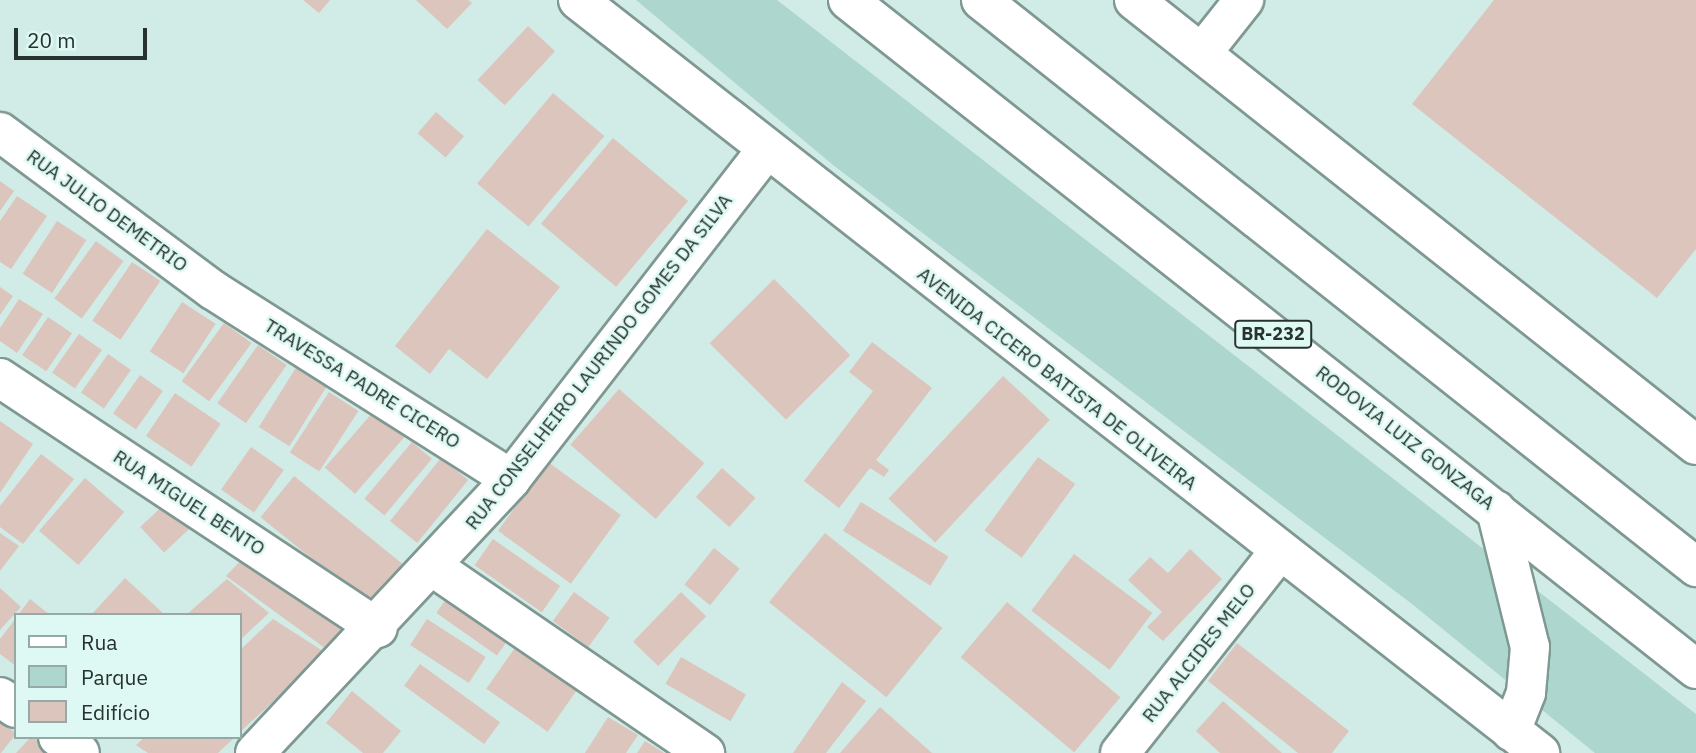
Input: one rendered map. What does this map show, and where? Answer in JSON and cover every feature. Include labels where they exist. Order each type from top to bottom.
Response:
[{"type":"main road","name":"AVENIDA CICERO BATISTA DE OLIVEIRA","points":[[578,0],[1278,553],[1525,742]]},
{"type":"main road","name":"RODOVIA LUIZ GONZAGA","points":[[848,0],[1696,669]]},
{"type":"main road","points":[[981,0],[1696,567]]},
{"type":"main road","points":[[1134,0],[1696,445]]},
{"type":"main road","points":[[1202,53],[1244,0]]},
{"type":"main road","name":"RUA JULIO DEMETRIO","points":[[0,132],[214,290]]},
{"type":"main road","name":"RUA CONSELHEIRO LAURINDO GOMES DA SILVA","points":[[255,753],[378,628],[511,479],[766,150]]},
{"type":"main road","name":"TRAVESSA PADRE CICERO","points":[[214,290],[511,479]]},
{"type":"main road","name":"RUA MIGUEL BENTO","points":[[0,379],[378,628]]},
{"type":"main road","points":[[1496,510],[1530,647],[1525,742]]},
{"type":"main road","name":"RUA ALCIDES MELO","points":[[1120,753],[1278,553]]},
{"type":"main road","points":[[433,566],[705,753]]},
{"type":"main road","points":[[61,739],[80,753]]},
{"type":"green space","points":[[636,0],[777,0],[1696,714],[1696,753],[1595,753],[1412,604],[833,165]]},
{"type":"building","points":[[303,0],[330,0],[319,13]]},
{"type":"building","points":[[416,0],[468,0],[472,3],[447,29]]},
{"type":"building","points":[[1494,0],[1696,0],[1696,249],[1657,298],[1412,104]]},
{"type":"building","points":[[528,26],[555,51],[505,105],[478,80]]},
{"type":"building","points":[[553,93],[604,136],[528,226],[477,183]]},
{"type":"building","points":[[436,112],[464,136],[446,157],[418,133]]},
{"type":"building","points":[[613,138],[688,201],[616,287],[541,224]]},
{"type":"building","points":[[0,181],[14,191],[0,211]]},
{"type":"building","points":[[17,196],[47,216],[11,269],[0,262],[0,221]]},
{"type":"building","points":[[57,221],[86,240],[52,293],[23,274]]},
{"type":"building","points":[[487,229],[560,287],[487,379],[449,349],[430,374],[395,346]]},
{"type":"building","points":[[96,241],[124,261],[82,318],[54,298]]},
{"type":"building","points":[[132,262],[160,281],[120,340],[92,321]]},
{"type":"building","points":[[774,279],[850,355],[786,420],[710,343]]},
{"type":"building","points":[[0,287],[13,296],[0,315]]},
{"type":"building","points":[[19,299],[43,314],[17,353],[0,341],[0,328]]},
{"type":"building","points":[[182,302],[216,324],[183,373],[150,351]]},
{"type":"building","points":[[48,317],[72,333],[46,371],[22,355]]},
{"type":"building","points":[[224,323],[252,343],[209,401],[182,381]]},
{"type":"building","points":[[79,334],[102,350],[75,389],[52,373]]},
{"type":"building","points":[[872,342],[932,388],[876,460],[889,470],[884,477],[870,468],[839,508],[804,481],[873,391],[849,372]]},
{"type":"building","points":[[258,345],[287,365],[246,423],[217,403]]},
{"type":"building","points":[[108,354],[131,370],[104,409],[81,393]]},
{"type":"building","points":[[297,366],[328,385],[289,446],[259,427]]},
{"type":"building","points":[[140,375],[163,391],[136,430],[113,414]]},
{"type":"building","points":[[1003,376],[1050,420],[935,543],[888,499]]},
{"type":"building","points":[[619,389],[704,463],[656,519],[570,445]]},
{"type":"building","points":[[329,392],[358,411],[319,471],[290,452]]},
{"type":"building","points":[[175,393],[221,424],[192,467],[146,436]]},
{"type":"building","points":[[374,411],[404,437],[355,494],[325,468]]},
{"type":"building","points":[[0,421],[33,444],[0,493]]},
{"type":"building","points":[[412,442],[432,459],[384,515],[364,499]]},
{"type":"building","points":[[251,447],[284,470],[254,513],[221,490]]},
{"type":"building","points":[[41,454],[74,479],[23,544],[0,527],[0,506]]},
{"type":"building","points":[[1038,457],[1075,484],[1022,558],[985,531]]},
{"type":"building","points":[[441,458],[468,480],[417,543],[390,521]]},
{"type":"building","points":[[548,462],[621,515],[571,584],[498,531]]},
{"type":"building","points":[[722,468],[755,498],[729,527],[696,497]]},
{"type":"building","points":[[294,476],[404,565],[370,606],[261,517]]},
{"type":"building","points":[[85,478],[124,512],[78,565],[39,531]]},
{"type":"building","points":[[168,501],[192,527],[164,553],[140,527]]},
{"type":"building","points":[[861,502],[948,557],[930,585],[843,531]]},
{"type":"building","points":[[0,533],[19,546],[0,571]]},
{"type":"building","points":[[825,533],[942,628],[886,697],[769,602]]},
{"type":"building","points":[[493,539],[560,586],[542,612],[475,565]]},
{"type":"building","points":[[714,548],[740,569],[710,605],[684,585]]},
{"type":"building","points":[[1190,549],[1222,579],[1163,641],[1147,627],[1162,612],[1128,580],[1150,557],[1168,573]]},
{"type":"building","points":[[1074,554],[1152,613],[1110,670],[1031,611]]},
{"type":"building","points":[[244,557],[350,630],[329,651],[226,576]]},
{"type":"building","points":[[125,578],[163,613],[93,613]]},
{"type":"building","points":[[227,579],[269,613],[242,638],[242,613],[188,613]]},
{"type":"building","points":[[0,588],[21,607],[0,630]]},
{"type":"building","points":[[574,592],[610,618],[588,647],[553,621]]},
{"type":"building","points":[[681,592],[706,616],[658,666],[633,642]]},
{"type":"building","points":[[449,595],[510,637],[497,655],[436,613]]},
{"type":"building","points":[[30,599],[48,613],[20,613]]},
{"type":"building","points":[[1007,602],[1120,697],[1074,752],[961,657]]},
{"type":"building","points":[[273,619],[326,653],[242,730],[242,648]]},
{"type":"building","points":[[427,619],[486,657],[469,683],[410,645]]},
{"type":"building","points":[[14,621],[14,664],[0,654],[0,639]]},
{"type":"building","points":[[519,642],[580,685],[548,732],[486,689]]},
{"type":"building","points":[[1237,643],[1349,731],[1332,753],[1298,753],[1208,681]]},
{"type":"building","points":[[681,657],[746,694],[730,721],[666,684]]},
{"type":"building","points":[[420,664],[500,722],[484,744],[404,686]]},
{"type":"building","points":[[842,682],[866,701],[826,753],[793,753]]},
{"type":"building","points":[[352,691],[401,731],[383,753],[363,753],[326,723]]},
{"type":"building","points":[[1223,701],[1282,753],[1220,753],[1196,731]]},
{"type":"building","points":[[880,707],[932,753],[840,753]]},
{"type":"building","points":[[608,717],[638,735],[626,753],[585,753]]},
{"type":"building","points":[[0,719],[14,732],[14,737],[0,753]]},
{"type":"building","points":[[29,739],[36,739],[50,753],[16,753]]},
{"type":"building","points":[[143,739],[233,739],[218,753],[148,753],[136,745]]},
{"type":"building","points":[[645,741],[664,753],[637,753]]}]
